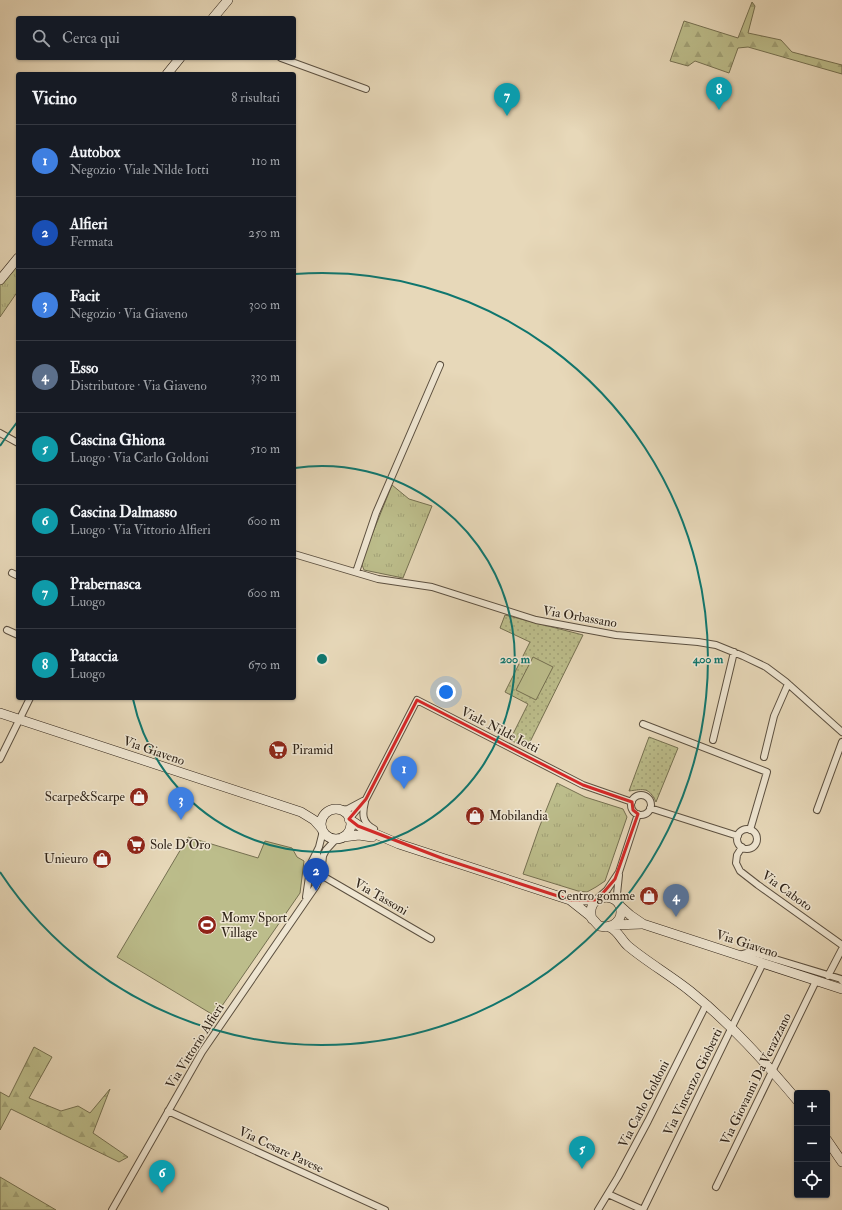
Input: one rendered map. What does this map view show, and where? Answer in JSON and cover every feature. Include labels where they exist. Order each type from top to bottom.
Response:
[{"type":"main road","points":[[215,16],[228,0]]},
{"type":"main road","points":[[169,72],[178,60]]},
{"type":"main road","points":[[0,280],[16,260]]},
{"type":"main road","name":"Via Giaveno","points":[[0,713],[301,812],[313,819],[328,837],[340,838],[359,835],[398,844],[570,900],[597,900],[601,897],[610,897],[630,915],[643,924],[842,989]]},
{"type":"main road","name":"Via Giaveno","points":[[301,812],[315,813],[340,810],[364,829],[398,844]]},
{"type":"main road","points":[[322,830],[321,825],[323,817],[328,811]]},
{"type":"main road","points":[[340,838],[350,829],[350,819]]},
{"type":"main road","name":"Via Giaveno","points":[[570,900],[592,918],[599,926],[643,924]]},
{"type":"main road","points":[[592,918],[590,910],[594,902],[597,900]]},
{"type":"main road","points":[[620,906],[620,916],[618,922],[611,926],[628,946],[690,992],[732,1028],[794,1097]]},
{"type":"main road","points":[[830,1144],[842,1162]]},
{"type":"street","points":[[286,60],[366,90]]},
{"type":"street","points":[[356,572],[376,513],[440,364]]},
{"type":"street","points":[[0,433],[16,442]]},
{"type":"street","name":"Via Orbassano","points":[[296,555],[378,579],[432,587],[536,620],[616,635],[716,645],[766,667],[788,684],[842,732]]},
{"type":"street","points":[[7,630],[16,634]]},
{"type":"street","points":[[713,740],[734,652]]},
{"type":"street","points":[[764,757],[774,716],[788,684]]},
{"type":"street","points":[[0,759],[29,700]]},
{"type":"street","name":"Viale Nilde Iotti","points":[[366,799],[417,700],[583,785],[632,802],[636,796],[644,796],[650,802],[650,808],[738,836]]},
{"type":"street","points":[[643,724],[767,772],[750,830]]},
{"type":"street","points":[[817,810],[842,742]]},
{"type":"street","points":[[340,810],[355,806],[366,799]]},
{"type":"street","points":[[350,819],[366,799]]},
{"type":"street","name":"Via Giaveno","points":[[366,799],[364,815],[366,824],[388,836],[398,844]]},
{"type":"street","points":[[632,802],[633,810],[638,814],[646,813],[650,808]]},
{"type":"street","points":[[620,906],[617,889],[619,872],[638,814]]},
{"type":"street","name":"Via Vittorio Alfieri","points":[[306,899],[311,863],[322,841],[322,830]]},
{"type":"street","points":[[744,830],[750,830],[756,836],[756,842],[750,848],[742,847],[738,842],[738,836],[740,832],[744,830]]},
{"type":"street","name":"Via Vittorio Alfieri","points":[[112,1210],[202,1052],[316,886],[321,875],[323,856],[327,849],[340,838]]},
{"type":"street","name":"Via Caboto","points":[[742,847],[737,855],[736,863],[740,870],[758,885],[842,945]]},
{"type":"street","name":"Via Vittorio Alfieri","points":[[317,852],[317,869],[321,875]]},
{"type":"street","points":[[597,900],[607,890],[619,872]]},
{"type":"street","name":"Via Tassoni","points":[[321,875],[431,939]]},
{"type":"street","points":[[828,976],[842,949]]},
{"type":"street","points":[[738,955],[749,952],[758,954],[842,981]]},
{"type":"street","name":"Via Vincenzo Gioberti","points":[[643,1210],[763,963]]},
{"type":"street","name":"Via Giovanni Da Verazzano","points":[[716,1187],[816,981]]},
{"type":"street","name":"Via Carlo Goldoni","points":[[598,1210],[648,1121],[706,1005]]},
{"type":"street","name":"Via Cesare Pavese","points":[[168,1111],[385,1210]]},
{"type":"street","points":[[608,1194],[643,1210]]},
{"type":"highlighted area","points":[[417,700],[583,785],[632,802],[633,810],[638,814],[615,879],[597,900],[583,901],[570,900],[444,859],[358,826],[349,819],[366,799]]},
{"type":"green space","points":[[752,2],[755,6],[748,33],[781,40],[792,52],[842,65],[842,74],[748,47],[738,48],[729,73],[695,61],[688,66],[670,61],[684,21],[738,38]]},
{"type":"green space","points":[[16,264],[16,294],[0,317],[0,284]]},
{"type":"green space","points":[[392,485],[409,499],[432,506],[403,578],[364,570],[361,562]]},
{"type":"green space","points":[[505,615],[583,635],[527,748],[510,740],[528,704],[505,692],[530,642],[500,628]]},
{"type":"green space","points":[[533,657],[553,667],[536,700],[516,690]]},
{"type":"green space","points":[[649,737],[678,748],[656,802],[651,794],[646,790],[629,791]]},
{"type":"green space","points":[[557,783],[585,797],[623,809],[627,817],[605,881],[587,892],[578,891],[523,874]]},
{"type":"green space","name":"Momy Sport Village","points":[[188,837],[258,858],[265,841],[292,848],[297,857],[304,861],[300,893],[215,1016],[117,957]]},
{"type":"green space","points":[[34,1047],[52,1057],[29,1098],[61,1111],[78,1106],[90,1113],[110,1089],[93,1133],[128,1157],[119,1162],[11,1109],[0,1130],[0,1092],[9,1097]]},
{"type":"green space","points":[[0,1177],[56,1210],[0,1210]]},
{"type":"place","name":"Pataccia","points":[[719,110]]},
{"type":"place","name":"Prabernasca","points":[[507,116]]},
{"type":"place","name":"Piramid","points":[[278,750]]},
{"type":"place","name":"Autobox","points":[[404,789]]},
{"type":"place","name":"Scarpe&Scarpe","points":[[139,797]]},
{"type":"place","name":"Mobilandia","points":[[475,816]]},
{"type":"place","name":"Facit","points":[[181,820]]},
{"type":"place","name":"Sole D'Oro","points":[[136,845]]},
{"type":"place","name":"Unieuro","points":[[102,859]]},
{"type":"place","name":"Alfieri","points":[[316,891]]},
{"type":"place","name":"Centro gomme","points":[[649,896]]},
{"type":"place","name":"Esso","points":[[676,917]]},
{"type":"place","name":"Momy Sport Village","points":[[207,925]]},
{"type":"place","name":"Cascina Ghiona","points":[[582,1169]]},
{"type":"place","name":"Cascina Dalmasso","points":[[162,1193]]}]
